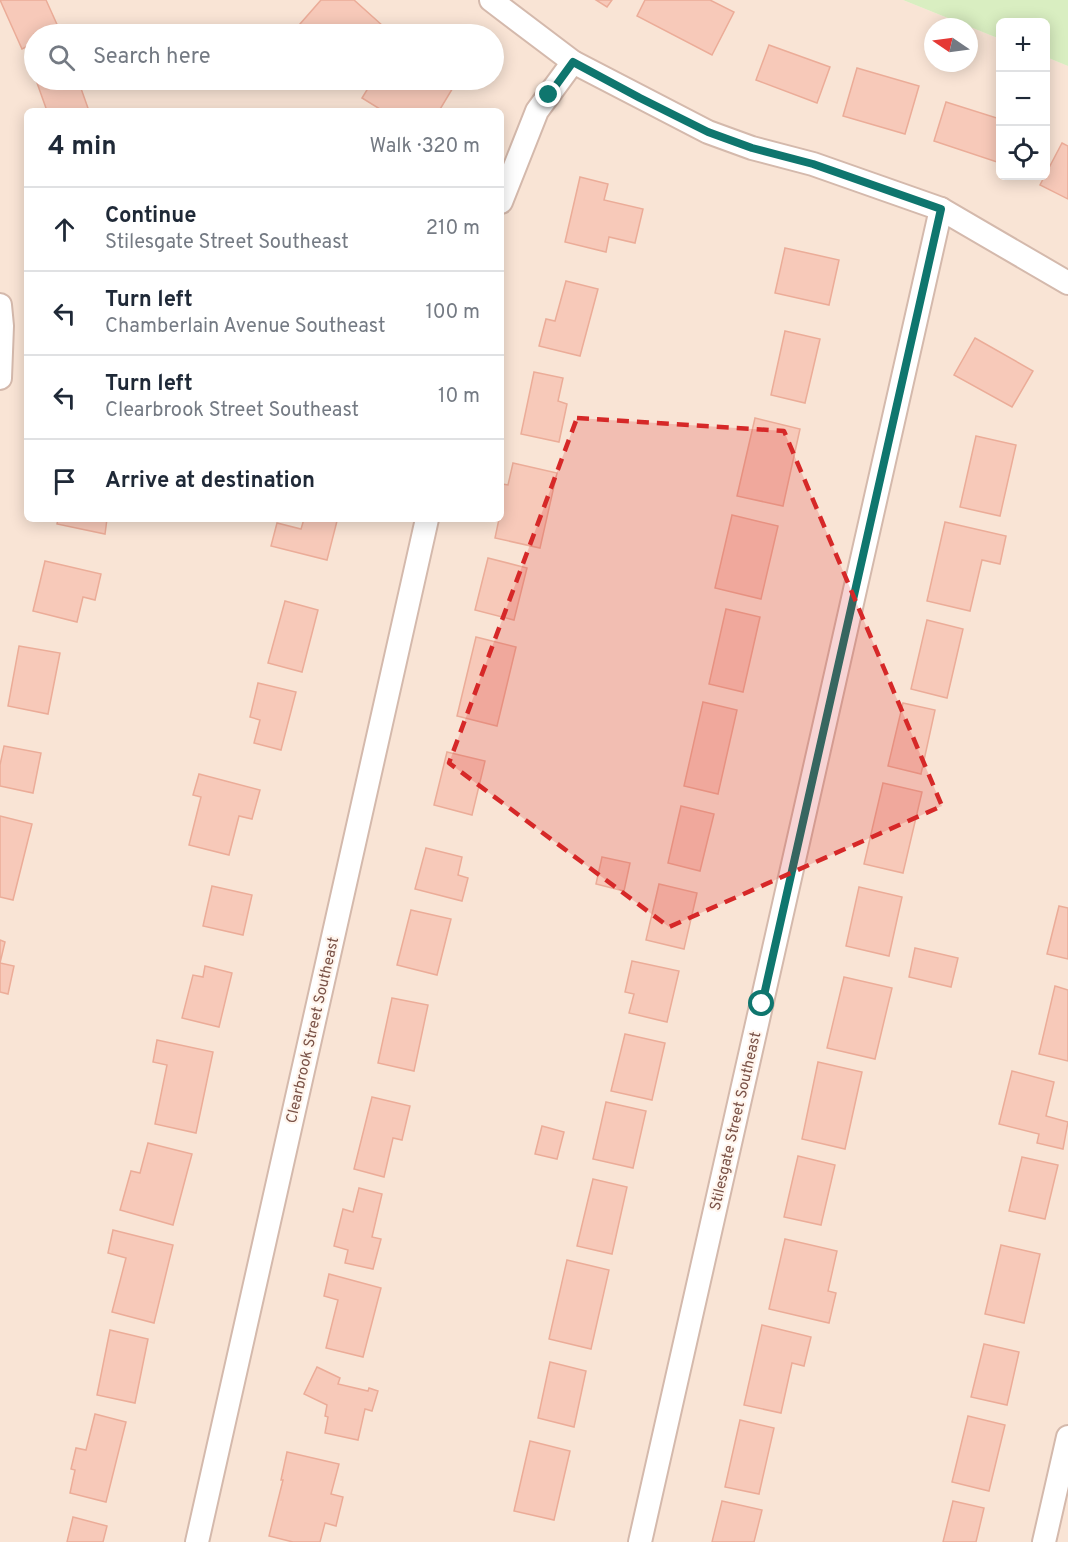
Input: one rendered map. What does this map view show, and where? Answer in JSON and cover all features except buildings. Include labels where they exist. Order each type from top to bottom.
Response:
[{"type":"street","points":[[491,0],[573,62],[708,132],[752,148],[813,164],[941,209],[1068,283]]},
{"type":"street","points":[[504,194],[537,111],[573,62]]},
{"type":"street","name":"Stilesgate Street Southeast","points":[[640,1542],[941,209]]},
{"type":"street","points":[[0,305],[2,326],[0,378]]},
{"type":"street","name":"Clearbrook Street Southeast","points":[[197,1542],[426,522]]},
{"type":"street","points":[[1044,1542],[1068,1437]]},
{"type":"highlighted area","points":[[577,418],[784,431],[942,806],[669,927],[449,763]]},
{"type":"shaded area","points":[[0,0],[903,0],[948,18],[924,18],[924,72],[978,72],[978,30],[996,37],[996,180],[1050,180],[1050,59],[1068,66],[1068,1542],[0,1542]]},
{"type":"green space","points":[[903,0],[1068,0],[1068,66],[1050,59],[1050,18],[996,18],[996,37],[978,30],[978,18],[948,18]]},
{"type":"route","points":[[549,95],[573,62],[708,132],[752,148],[813,164],[941,209],[762,1004]]}]
